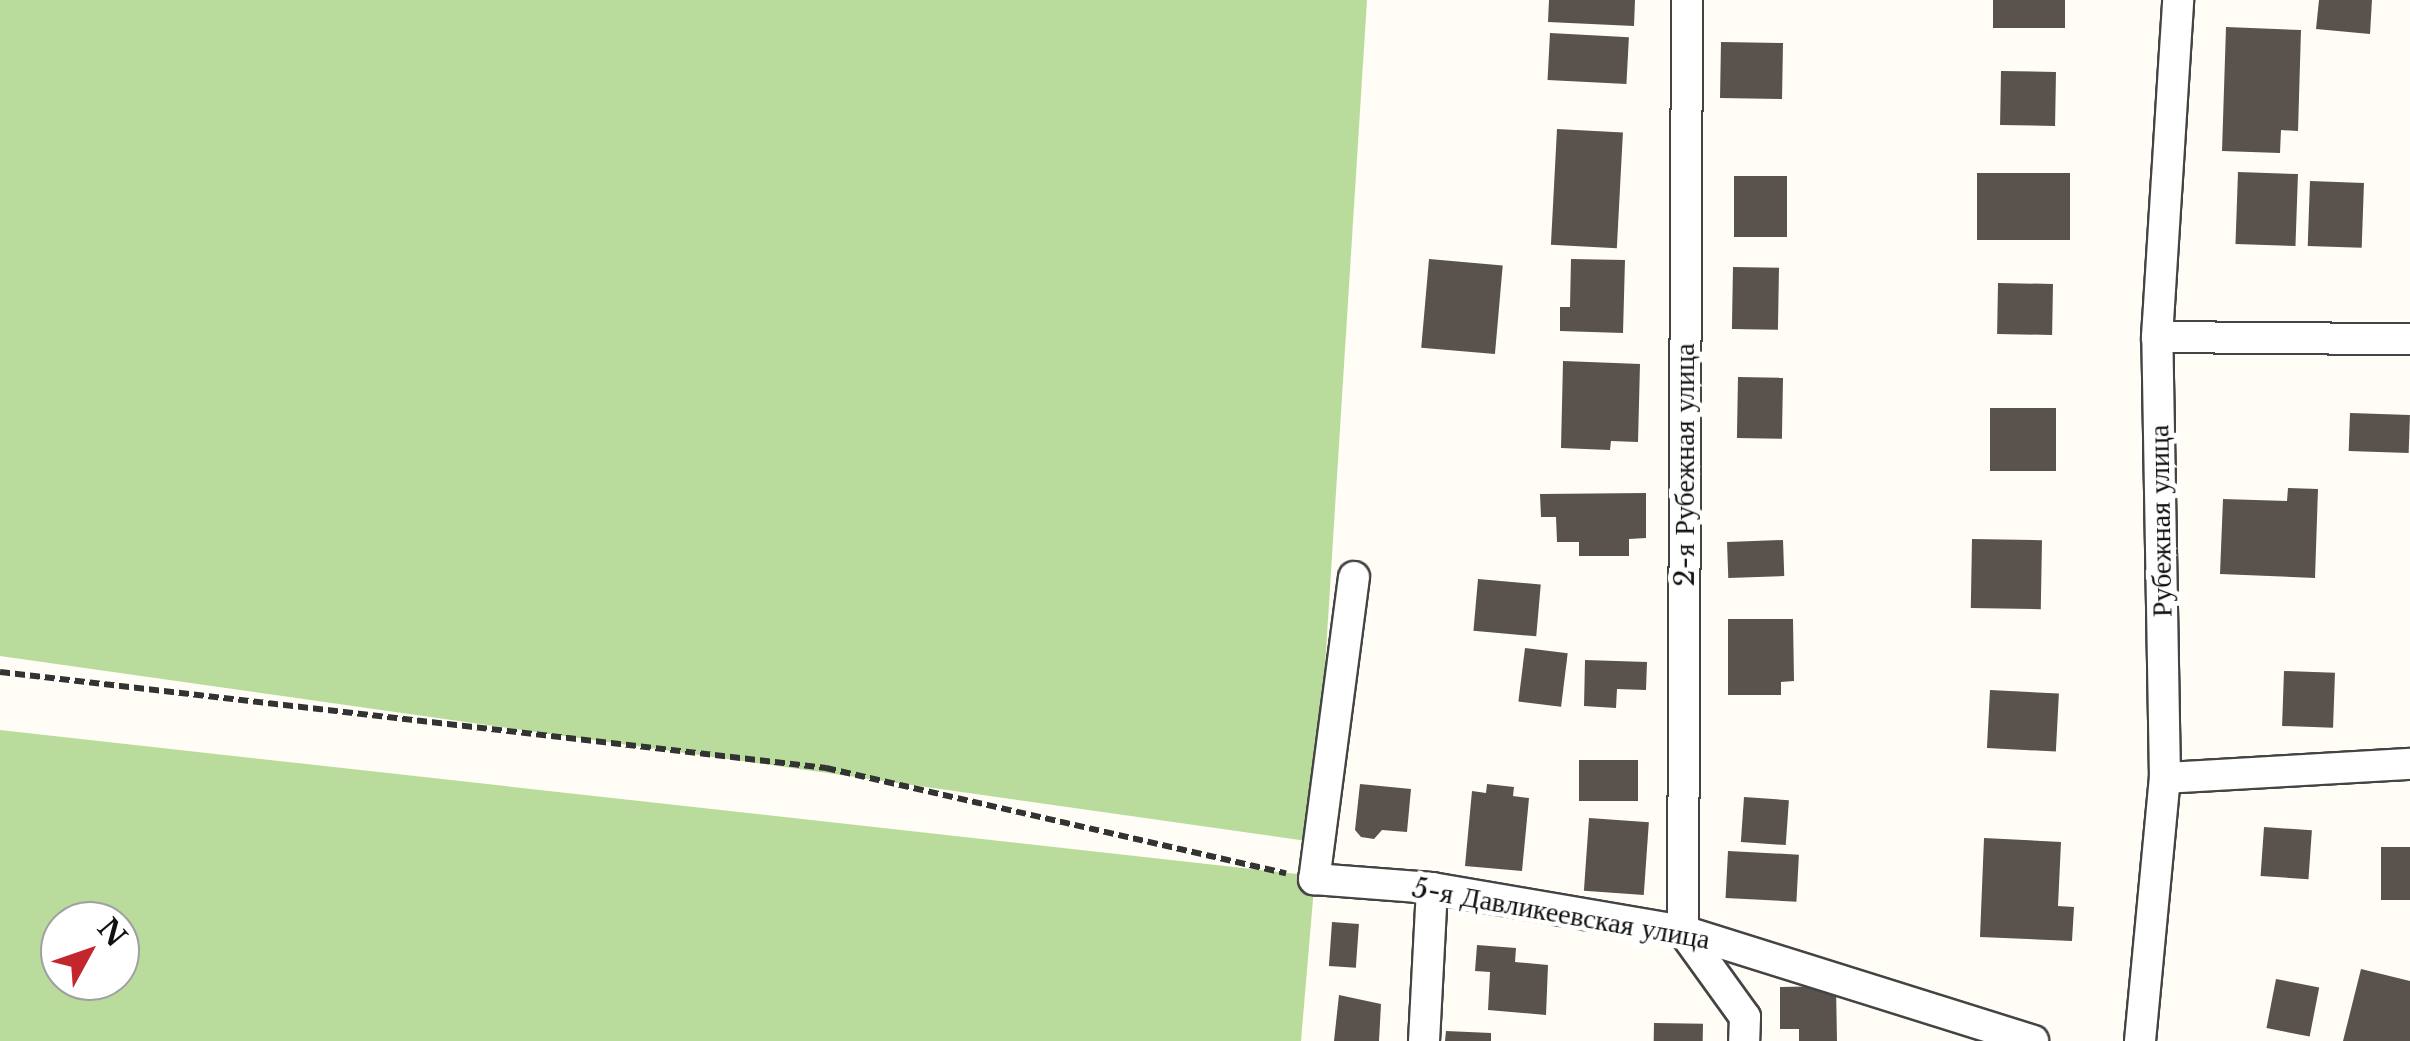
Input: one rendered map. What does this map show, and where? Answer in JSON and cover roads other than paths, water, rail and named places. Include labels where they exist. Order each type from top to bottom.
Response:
[{"type":"street","name":"2-я Рубежная улица","points":[[1683,930],[1687,0]]},
{"type":"street","name":"Рубежная улица","points":[[2140,1041],[2166,778],[2158,338],[2178,0]]},
{"type":"street","points":[[2158,338],[2410,339]]},
{"type":"street","name":"5-я Давликеевская улица","points":[[1354,577],[1314,880],[1432,888],[1683,930],[2033,1041]]},
{"type":"street","points":[[2166,778],[2410,764]]},
{"type":"street","points":[[1424,1041],[1432,888]]},
{"type":"street","points":[[1683,930],[1744,1017],[1744,1041]]}]
